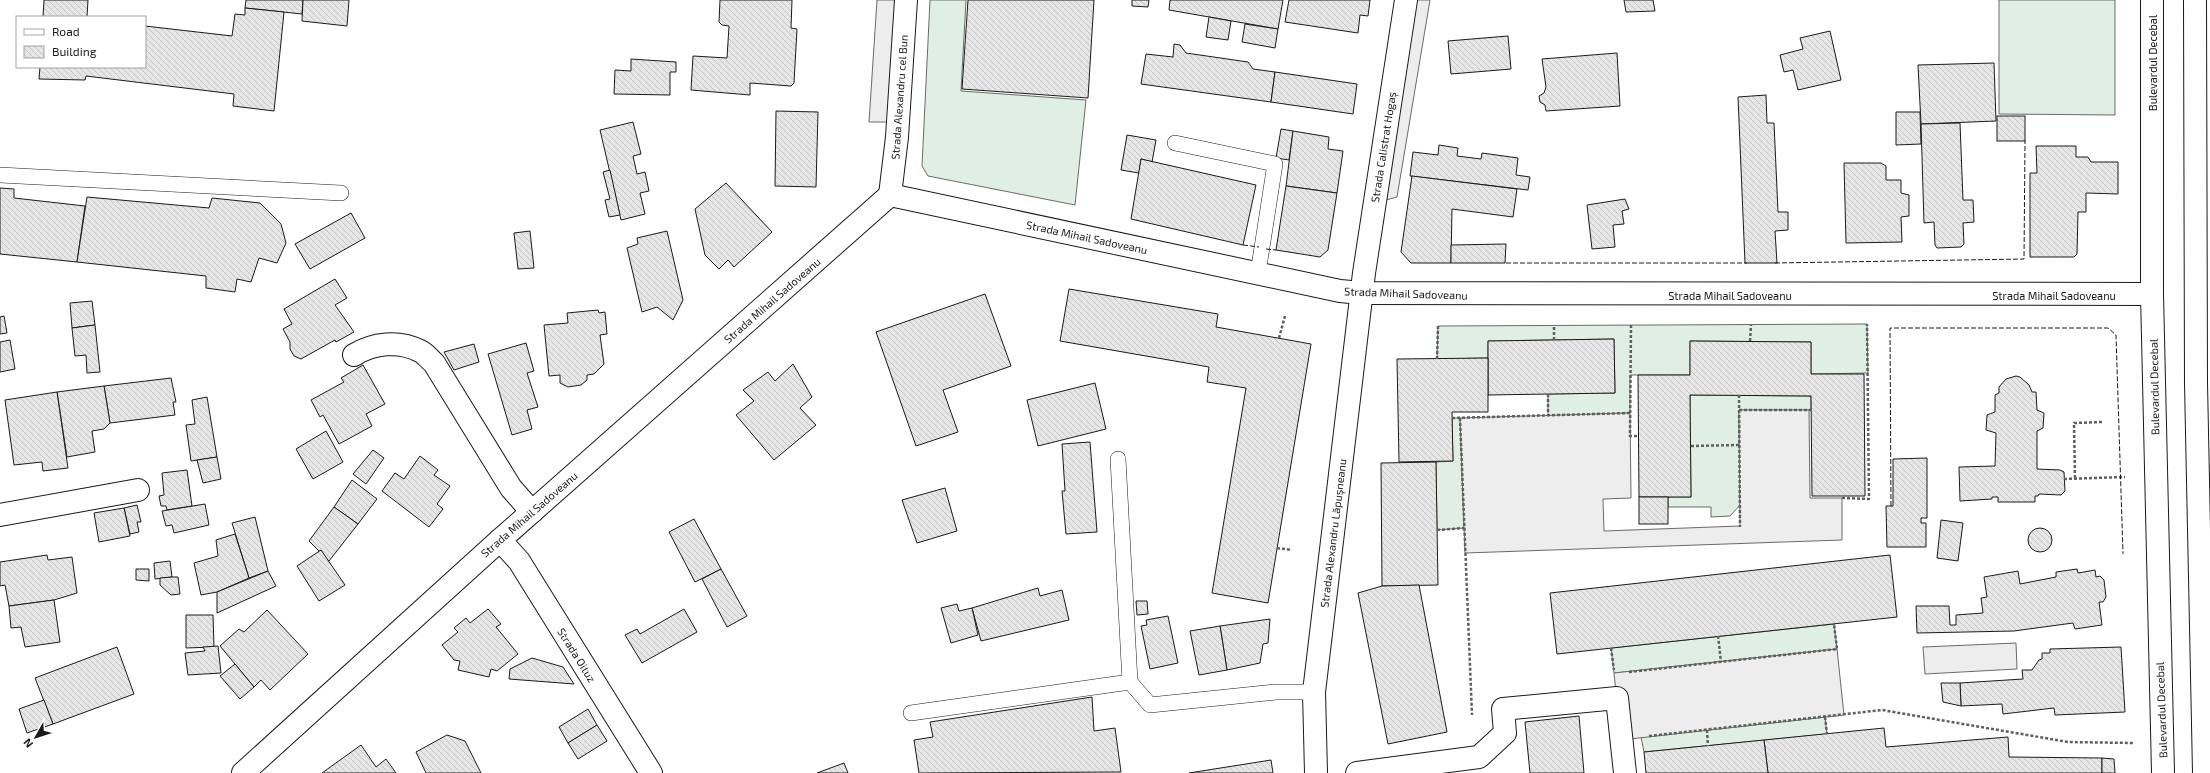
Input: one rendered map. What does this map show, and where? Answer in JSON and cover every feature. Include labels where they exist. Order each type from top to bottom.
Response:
[{"type":"street","name":"Strada Alexandru cel Bun","points":[[890,195],[897,137],[906,0]]},
{"type":"street","name":"Strada Calistrat Hogaș","points":[[1362,293],[1406,0]]},
{"type":"street","name":"Bulevardul Decebal","points":[[2152,0],[2152,294],[2163,773]]},
{"type":"street","points":[[2195,0],[2196,375],[2204,773]]},
{"type":"street","name":"Strada Mihail Sadoveanu","points":[[243,773],[500,540],[890,195],[1340,291],[1362,293],[2152,294]]},
{"type":"street","name":"Strada Alexandru Lăpușneanu","points":[[1316,773],[1314,692],[1362,293]]},
{"type":"street","points":[[354,355],[364,349],[382,344],[400,345],[420,351],[434,363],[511,488],[532,512]]},
{"type":"street","points":[[0,515],[138,490]]},
{"type":"street","name":"Strada Oituz","points":[[500,540],[519,561],[651,773]]},
{"type":"street","points":[[1357,773],[1479,757],[1504,733],[1503,709],[1617,698],[1625,773]]},
{"type":"lane","points":[[1175,143],[1276,164],[1258,273]]},
{"type":"lane","points":[[0,175],[341,193]]},
{"type":"lane","points":[[1118,459],[1130,682],[1150,704],[1276,692],[1314,692]]},
{"type":"lane","points":[[911,713],[1130,682]]},
{"type":"path","points":[[1279,338],[1285,316]]},
{"type":"path","points":[[1842,498],[1869,498],[1866,433],[1867,324]]},
{"type":"path","points":[[1554,325],[1554,340]]},
{"type":"path","points":[[1631,325],[1630,436],[1638,436]]},
{"type":"path","points":[[1750,341],[1751,325]]},
{"type":"path","points":[[1437,358],[1438,326]]},
{"type":"path","points":[[1548,394],[1548,416]]},
{"type":"path","points":[[1739,395],[1740,526]]},
{"type":"path","points":[[1739,410],[1811,410]]},
{"type":"path","points":[[1452,418],[1630,413]]},
{"type":"path","points":[[1460,418],[1472,715]]},
{"type":"path","points":[[2075,478],[2074,422],[2102,422]]},
{"type":"path","points":[[1691,446],[1740,445]]},
{"type":"path","points":[[2064,479],[2125,477]]},
{"type":"path","points":[[1437,530],[1464,528]]},
{"type":"path","points":[[1277,548],[1292,550]]},
{"type":"path","points":[[1622,672],[1837,649],[1834,624]]},
{"type":"path","points":[[1718,636],[1721,662]]},
{"type":"path","points":[[1611,648],[1614,673]]},
{"type":"path","points":[[1621,740],[1882,710],[2068,742],[2133,743]]},
{"type":"path","points":[[1825,717],[1827,734]]},
{"type":"path","points":[[1707,730],[1708,746]]},
{"type":"green space","points":[[930,0],[966,0],[961,91],[1086,100],[1075,205],[928,176],[922,166]]},
{"type":"green space","points":[[1999,0],[2115,0],[2115,115],[1999,114]]},
{"type":"green space","points":[[1867,324],[1868,373],[1811,374],[1811,342],[1690,341],[1690,375],[1630,375],[1630,413],[1548,416],[1548,394],[1615,393],[1614,339],[1488,341],[1488,358],[1437,359],[1438,326]]},
{"type":"green space","points":[[1690,395],[1811,396],[1811,410],[1739,410],[1740,505],[1730,516],[1711,517],[1711,507],[1668,507],[1668,497],[1691,497]]},
{"type":"green space","points":[[1452,418],[1460,418],[1464,528],[1437,530],[1436,462],[1453,461]]},
{"type":"green space","points":[[1834,624],[1837,649],[1614,673],[1611,648]]},
{"type":"green space","points":[[1825,717],[1827,734],[1644,752],[1641,737]]},
{"type":"shaded area","points":[[877,0],[897,0],[889,122],[869,122]]},
{"type":"shaded area","points":[[1412,0],[1430,0],[1397,197],[1382,201]]},
{"type":"shaded area","points":[[1739,410],[1809,410],[1810,498],[1842,498],[1842,540],[1465,553],[1460,418],[1630,413],[1631,498],[1603,499],[1604,531],[1740,526]]},
{"type":"shaded area","points":[[2016,643],[2017,669],[1925,674],[1923,647]]},
{"type":"shaded area","points":[[1837,649],[1844,715],[1621,740],[1614,673]]},
{"type":"building","points":[[44,0],[88,0],[87,16],[43,16]]},
{"type":"building","points":[[246,0],[303,0],[302,14],[245,8]]},
{"type":"building","points":[[303,0],[349,0],[347,26],[302,21]]},
{"type":"building","points":[[720,0],[792,0],[791,28],[797,29],[794,83],[791,86],[750,83],[750,95],[691,90],[693,56],[727,58],[729,26],[722,25],[719,22]]},
{"type":"building","points":[[968,0],[1094,0],[1088,98],[962,89]]},
{"type":"building","points":[[1132,0],[1149,0],[1148,7],[1132,6]]},
{"type":"building","points":[[1170,0],[1283,0],[1278,29],[1169,10]]},
{"type":"building","points":[[1289,0],[1370,0],[1368,16],[1360,15],[1358,33],[1285,22]]},
{"type":"building","points":[[1624,0],[1653,0],[1655,11],[1626,12]]},
{"type":"building","points":[[245,8],[284,12],[274,111],[233,106],[234,94],[86,76],[85,80],[39,79],[40,68],[146,68],[146,26],[232,36],[235,14],[245,15]]},
{"type":"building","points":[[1209,17],[1231,21],[1228,40],[1206,37]]},
{"type":"building","points":[[1245,24],[1278,29],[1275,48],[1242,42]]},
{"type":"building","points":[[1830,31],[1841,80],[1798,90],[1793,70],[1784,72],[1780,55],[1803,49],[1800,38]]},
{"type":"building","points":[[1508,36],[1511,69],[1451,74],[1448,41]]},
{"type":"building","points":[[1174,44],[1180,45],[1186,53],[1248,62],[1253,69],[1275,72],[1271,102],[1141,84],[1146,54],[1173,57]]},
{"type":"building","points":[[1617,53],[1620,106],[1546,111],[1545,105],[1540,102],[1539,96],[1544,93],[1546,87],[1542,59]]},
{"type":"building","points":[[631,59],[676,62],[676,72],[670,72],[670,95],[614,94],[615,70],[631,71]]},
{"type":"building","points":[[1994,63],[1996,121],[1921,124],[1918,65]]},
{"type":"building","points":[[1275,72],[1357,84],[1353,114],[1271,102]]},
{"type":"building","points":[[1766,95],[1767,123],[1774,123],[1778,212],[1788,212],[1788,230],[1775,231],[1777,263],[1745,263],[1738,97]]},
{"type":"building","points":[[776,111],[818,112],[816,187],[775,186]]},
{"type":"building","points":[[1896,112],[1920,112],[1921,144],[1896,145]]},
{"type":"building","points":[[1997,116],[2025,116],[2025,141],[1997,141]]},
{"type":"building","points":[[633,122],[641,154],[633,156],[637,174],[645,172],[649,191],[640,193],[645,214],[621,220],[600,130]]},
{"type":"building","points":[[1960,123],[1963,200],[1973,200],[1974,222],[1963,223],[1964,244],[1961,247],[1937,248],[1935,245],[1934,222],[1924,223],[1921,124]]},
{"type":"building","points":[[1281,129],[1293,131],[1289,160],[1276,158]]},
{"type":"building","points":[[1293,131],[1329,137],[1328,149],[1343,151],[1337,193],[1286,186]]},
{"type":"building","points":[[1127,135],[1156,140],[1152,162],[1141,159],[1139,173],[1121,170]]},
{"type":"building","points":[[1439,145],[1458,148],[1457,156],[1481,159],[1482,153],[1518,158],[1516,175],[1530,177],[1528,190],[1410,176],[1413,152],[1438,155]]},
{"type":"building","points":[[2036,146],[2076,146],[2076,157],[2088,157],[2091,162],[2118,162],[2118,194],[2086,193],[2086,212],[2078,212],[2077,254],[2074,257],[2030,257],[2030,173],[2037,173]]},
{"type":"building","points":[[1141,159],[1256,185],[1243,245],[1131,219]]},
{"type":"building","points":[[1844,163],[1881,163],[1886,166],[1886,180],[1901,180],[1901,193],[1909,195],[1909,216],[1901,217],[1902,242],[1846,243]]},
{"type":"building","points":[[610,170],[620,215],[609,217],[605,200],[610,199],[603,172]]},
{"type":"building","points":[[1412,176],[1517,189],[1513,217],[1452,209],[1451,263],[1411,263],[1401,252]]},
{"type":"building","points":[[726,183],[772,232],[734,267],[728,260],[719,269],[705,255],[695,209]]},
{"type":"building","points":[[1286,186],[1337,193],[1328,250],[1320,257],[1276,250]]},
{"type":"building","points":[[0,188],[14,189],[14,198],[85,206],[77,262],[0,254]]},
{"type":"building","points":[[87,197],[209,208],[212,198],[260,203],[281,224],[286,243],[277,263],[259,258],[251,282],[237,279],[235,292],[206,288],[206,276],[77,262]]},
{"type":"building","points":[[1625,199],[1629,209],[1622,211],[1624,224],[1613,225],[1615,247],[1592,249],[1587,205]]},
{"type":"building","points":[[351,213],[365,238],[310,269],[295,244]]},
{"type":"building","points":[[530,231],[534,268],[518,269],[514,233]]},
{"type":"building","points":[[667,231],[683,300],[673,320],[657,307],[642,312],[627,248],[638,244],[637,238]]},
{"type":"building","points":[[1506,244],[1505,263],[1451,263],[1451,245]]},
{"type":"building","points":[[335,279],[347,298],[335,305],[354,332],[336,342],[335,340],[301,359],[294,356],[290,349],[290,342],[283,329],[292,324],[284,309]]},
{"type":"building","points":[[1069,289],[1218,314],[1216,327],[1311,344],[1268,603],[1212,593],[1246,388],[1207,382],[1209,367],[1060,341]]},
{"type":"building","points":[[985,294],[1011,366],[943,390],[958,432],[916,446],[876,332]]},
{"type":"building","points":[[92,301],[95,325],[72,328],[70,303]]},
{"type":"building","points":[[598,310],[599,313],[605,312],[607,334],[600,335],[604,364],[594,374],[587,375],[587,380],[581,385],[568,387],[560,383],[560,375],[549,376],[544,325],[568,323],[567,313]]},
{"type":"building","points":[[4,316],[7,333],[0,334],[0,317]]},
{"type":"building","points":[[95,325],[100,372],[87,373],[86,355],[75,356],[72,328]]},
{"type":"building","points":[[1614,339],[1615,393],[1488,395],[1488,341]]},
{"type":"building","points":[[10,340],[15,369],[0,372],[0,342]]},
{"type":"building","points":[[1690,341],[1811,342],[1811,374],[1864,374],[1865,496],[1812,496],[1811,396],[1690,395],[1691,497],[1639,497],[1638,375],[1690,375]]},
{"type":"building","points":[[526,343],[534,371],[527,373],[538,407],[527,410],[532,429],[512,435],[488,354]]},
{"type":"building","points":[[474,344],[479,362],[454,370],[444,352]]},
{"type":"building","points":[[1488,358],[1488,412],[1452,412],[1453,461],[1399,462],[1397,359]]},
{"type":"building","points":[[793,364],[812,397],[800,408],[816,425],[774,460],[736,415],[754,401],[743,390],[768,372],[775,381]]},
{"type":"building","points":[[363,365],[385,404],[366,414],[372,426],[339,444],[323,415],[320,417],[311,400],[344,382],[341,378]]},
{"type":"building","points":[[2016,376],[2020,377],[2029,385],[2032,392],[2036,392],[2037,410],[2044,413],[2043,428],[2037,431],[2037,469],[2060,470],[2064,472],[2065,491],[2061,495],[2039,494],[2038,496],[2035,496],[2035,502],[1998,502],[1998,497],[1992,497],[1992,499],[1960,501],[1959,467],[1995,466],[1996,433],[1986,430],[1987,415],[1995,412],[1995,395],[1999,393],[1999,387],[2006,379]]},
{"type":"building","points":[[171,378],[176,402],[173,402],[175,415],[110,423],[104,386]]},
{"type":"building","points":[[1095,383],[1106,429],[1038,446],[1027,400]]},
{"type":"building","points":[[104,386],[110,423],[104,429],[92,431],[95,452],[67,457],[57,392]]},
{"type":"building","points":[[57,392],[68,468],[43,471],[42,462],[14,465],[5,400]]},
{"type":"building","points":[[207,397],[217,457],[191,461],[186,425],[195,424],[192,400]]},
{"type":"building","points":[[326,431],[343,462],[313,479],[296,449]]},
{"type":"building","points":[[1090,442],[1097,532],[1066,534],[1062,491],[1065,491],[1062,444]]},
{"type":"building","points":[[373,450],[384,458],[366,484],[353,474]]},
{"type":"building","points":[[420,456],[438,470],[434,475],[450,486],[437,504],[443,509],[429,527],[382,491],[395,473],[404,479]]},
{"type":"building","points":[[217,457],[221,479],[203,483],[197,460]]},
{"type":"building","points":[[1927,458],[1927,518],[1921,518],[1921,523],[1926,523],[1926,547],[1887,547],[1886,506],[1893,506],[1893,459]]},
{"type":"building","points":[[1436,462],[1438,585],[1382,586],[1381,463]]},
{"type":"building","points":[[187,470],[192,506],[167,510],[166,506],[161,506],[159,496],[164,495],[162,473]]},
{"type":"building","points":[[352,480],[377,499],[358,524],[334,507]]},
{"type":"building","points":[[945,488],[957,531],[917,543],[902,500]]},
{"type":"building","points":[[1639,497],[1668,497],[1668,524],[1639,524]]},
{"type":"building","points":[[205,504],[209,525],[174,533],[172,525],[166,526],[162,511]]},
{"type":"building","points":[[137,505],[141,522],[137,522],[139,532],[130,534],[124,508]]},
{"type":"building","points":[[334,507],[358,524],[329,561],[309,541]]},
{"type":"building","points":[[124,508],[130,536],[99,542],[94,513]]},
{"type":"building","points":[[255,517],[268,571],[249,578],[232,523]]},
{"type":"building","points":[[694,519],[721,569],[695,582],[669,532]]},
{"type":"building","points":[[1941,520],[1963,523],[1958,561],[1937,558]]},
{"type":"building","points":[[2040,528],[2049,531],[2052,540],[2049,549],[2040,552],[2031,549],[2028,540],[2031,531]]},
{"type":"building","points":[[235,534],[249,578],[217,592],[201,595],[194,563],[218,556],[216,540]]},
{"type":"building","points":[[321,550],[345,585],[319,601],[297,566]]},
{"type":"building","points":[[47,555],[48,560],[72,557],[77,593],[54,600],[9,606],[5,585],[0,586],[0,562]]},
{"type":"building","points":[[1890,555],[1897,617],[1557,654],[1550,593]]},
{"type":"building","points":[[170,561],[172,577],[155,579],[154,563]]},
{"type":"building","points":[[136,569],[149,569],[149,581],[136,580]]},
{"type":"building","points":[[721,569],[747,616],[727,627],[702,579]]},
{"type":"building","points":[[2077,569],[2078,573],[2095,570],[2096,577],[2100,576],[2104,580],[2106,597],[2103,602],[2099,602],[2102,625],[2075,629],[2073,623],[2014,631],[1917,633],[1916,606],[1949,606],[1950,625],[1956,625],[1956,615],[1983,613],[1981,598],[1987,597],[1984,577],[2018,571],[2020,584],[2056,577],[2056,572]]},
{"type":"building","points":[[268,571],[276,586],[217,613],[217,592]]},
{"type":"building","points":[[178,577],[180,594],[171,595],[160,585],[160,578]]},
{"type":"building","points":[[1419,585],[1447,732],[1388,744],[1358,593],[1382,586]]},
{"type":"building","points":[[1038,588],[1040,596],[1062,590],[1069,620],[981,641],[972,608]]},
{"type":"building","points":[[54,600],[60,642],[25,647],[21,627],[11,628],[9,606]]},
{"type":"building","points":[[1136,601],[1147,601],[1148,614],[1137,615]]},
{"type":"building","points":[[957,604],[959,611],[972,608],[978,635],[951,643],[941,608]]},
{"type":"building","points":[[488,609],[501,624],[496,627],[518,654],[497,671],[491,669],[489,677],[458,670],[460,661],[454,660],[442,645],[458,632],[454,628],[466,618],[470,623]]},
{"type":"building","points":[[684,609],[697,632],[642,663],[625,635],[637,629],[640,634]]},
{"type":"building","points":[[267,610],[308,654],[270,690],[261,680],[254,687],[220,646],[239,629],[244,632]]},
{"type":"building","points":[[186,615],[213,615],[214,647],[186,648]]},
{"type":"building","points":[[1168,616],[1178,663],[1150,669],[1141,626],[1147,625],[1146,620]]},
{"type":"building","points":[[1270,619],[1268,643],[1263,644],[1260,663],[1227,670],[1220,626]]},
{"type":"building","points":[[1220,626],[1227,670],[1199,675],[1190,631]]},
{"type":"building","points":[[218,646],[221,673],[188,675],[185,653],[205,651],[203,647]]},
{"type":"building","points":[[117,647],[134,694],[53,724],[35,678]]},
{"type":"building","points":[[2121,647],[2125,712],[2055,715],[2054,708],[2003,714],[2002,704],[1961,706],[1960,683],[2023,679],[2022,670],[2032,670],[2039,660],[2042,659],[2042,653],[2050,653],[2050,649]]},
{"type":"building","points":[[532,658],[563,667],[574,684],[509,679],[510,669]]},
{"type":"building","points":[[235,664],[254,687],[240,699],[220,676]]},
{"type":"building","points":[[1941,683],[1960,683],[1961,706],[1943,702]]},
{"type":"building","points":[[1092,697],[1094,731],[1115,728],[1121,772],[919,773],[914,740],[933,737],[930,722]]},
{"type":"building","points":[[44,700],[53,724],[27,733],[19,709]]},
{"type":"building","points":[[588,709],[597,725],[568,743],[559,727]]},
{"type":"building","points":[[1579,716],[1584,773],[1530,773],[1525,722]]},
{"type":"building","points":[[597,725],[607,741],[578,759],[568,743]]},
{"type":"building","points":[[1884,728],[1886,747],[2008,737],[2009,757],[2102,758],[2102,773],[1768,773],[1764,740]]},
{"type":"building","points":[[447,735],[465,741],[481,773],[426,773],[416,752]]},
{"type":"building","points":[[1764,740],[1768,773],[1646,773],[1644,752]]},
{"type":"building","points":[[361,745],[376,767],[386,759],[396,773],[322,773]]},
{"type":"building","points":[[2102,758],[2114,759],[2115,773],[2102,773]]},
{"type":"building","points":[[1271,760],[1273,773],[1189,773]]},
{"type":"building","points":[[844,763],[848,773],[817,773]]},
{"type":"fence","points":[[1775,263],[2024,259],[2025,141]]},
{"type":"fence","points":[[1243,245],[1259,247]]},
{"type":"fence","points":[[1266,249],[1276,250]]},
{"type":"fence","points":[[1506,263],[1747,263]]},
{"type":"fence","points":[[1891,506],[1890,328],[2108,328],[2116,335],[2123,554]]}]
